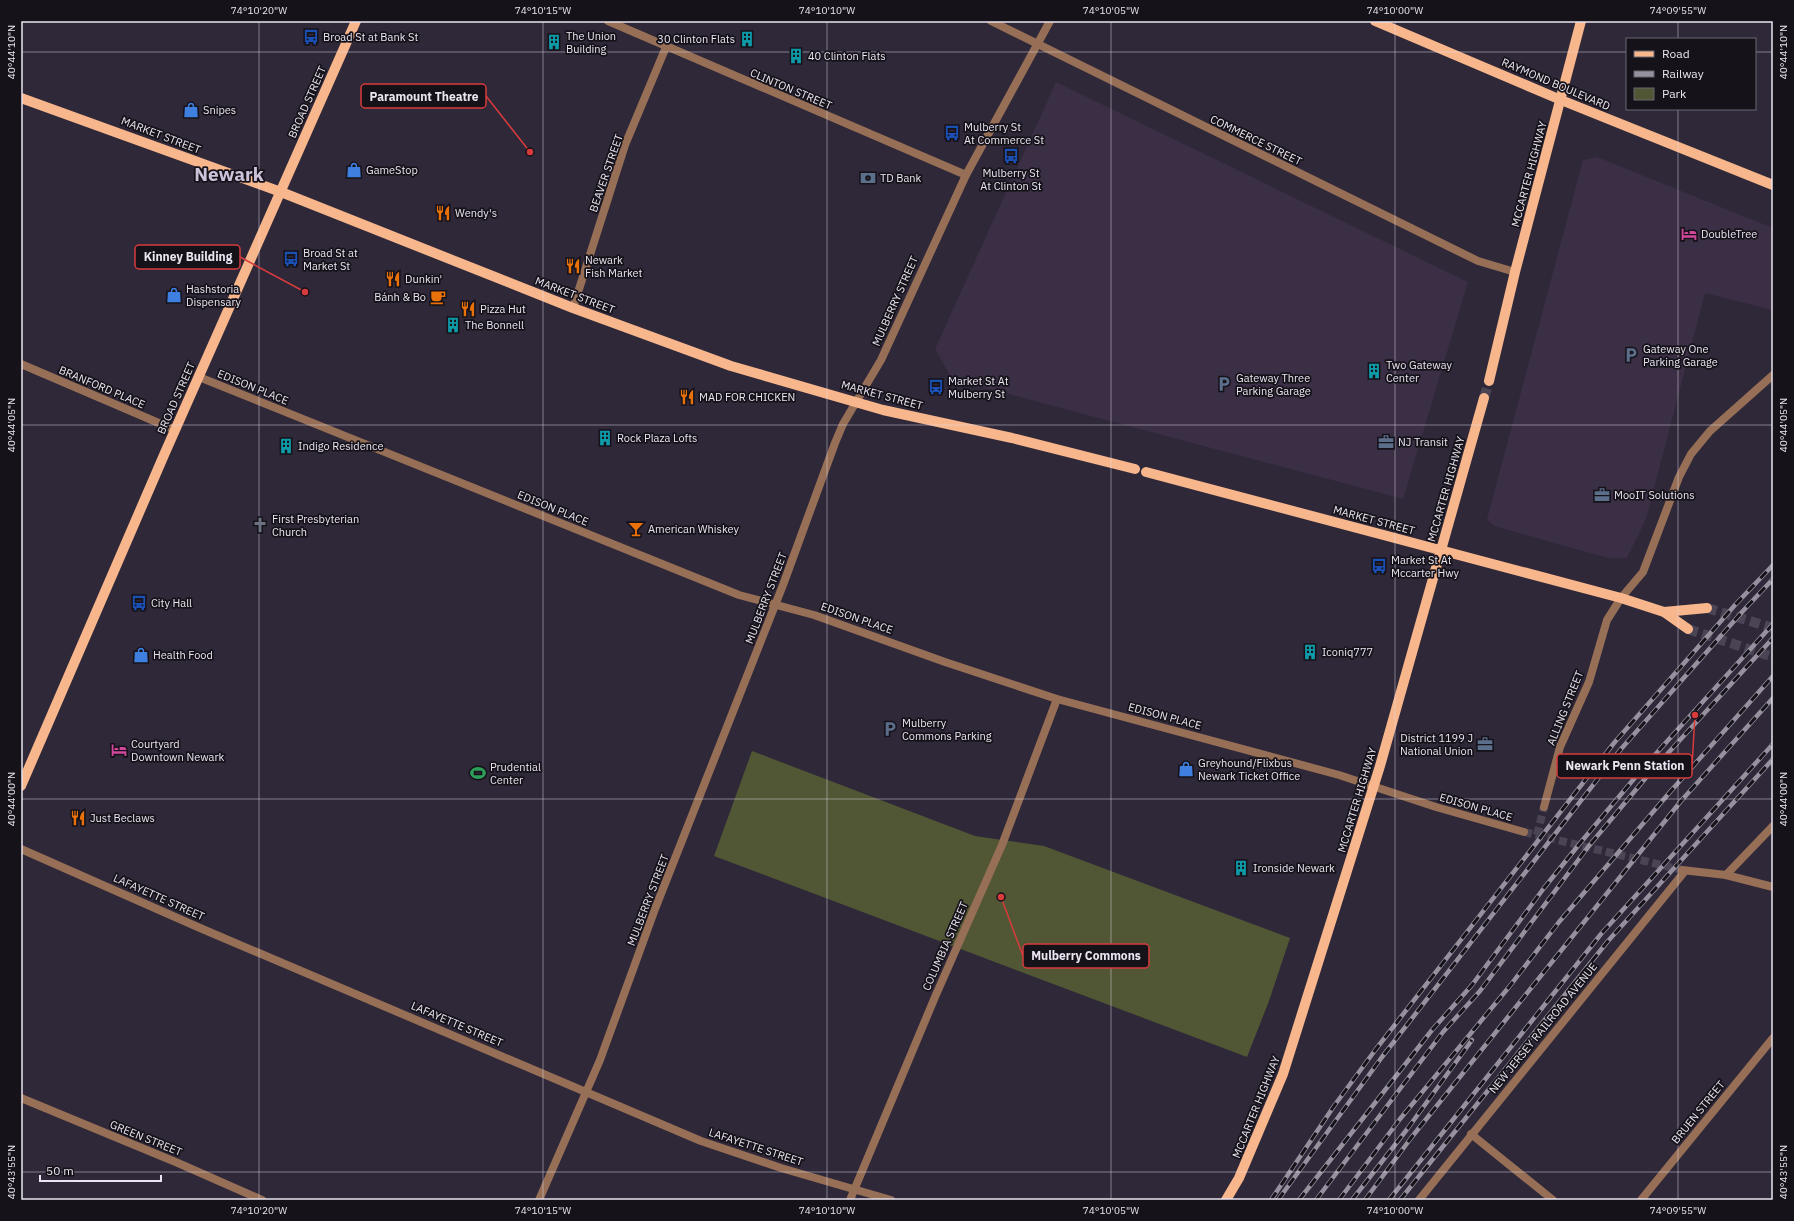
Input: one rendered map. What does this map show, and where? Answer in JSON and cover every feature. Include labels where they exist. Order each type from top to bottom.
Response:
[{"type":"main road","name":"BROAD STREET","points":[[21,786],[175,430],[356,21]]},
{"type":"main road","name":"RAYMOND BOULEVARD","points":[[1375,21],[1561,100],[1773,185]]},
{"type":"main road","name":"MCCARTER HIGHWAY","points":[[1489,381],[1515,272],[1581,21]]},
{"type":"main road","name":"MARKET STREET","points":[[21,98],[281,192],[573,308],[731,366],[829,393],[855,403],[1012,438],[1135,469]]},
{"type":"main road","name":"MCCARTER HIGHWAY","points":[[1226,1200],[1243,1171],[1284,1074],[1374,787],[1484,398]]},
{"type":"main road","name":"MARKET STREET","points":[[1146,472],[1400,538],[1440,551],[1621,598],[1664,612],[1688,629]]},
{"type":"main road","name":"MARKET STREET","points":[[1664,612],[1707,608]]},
{"type":"street","name":"CLINTON STREET","points":[[608,21],[966,175]]},
{"type":"street","name":"COMMERCE STREET","points":[[991,21],[1478,261],[1515,272]]},
{"type":"street","name":"MULBERRY STREET","points":[[539,1200],[587,1091],[655,909],[776,604],[835,443],[855,403],[881,360],[966,175],[1050,21]]},
{"type":"street","name":"BEAVER STREET","points":[[573,308],[626,146],[666,47]]},
{"type":"street","name":"BRANFORD PLACE","points":[[21,364],[175,430]]},
{"type":"street","name":"ALLING STREET","points":[[1544,806],[1560,747],[1589,682],[1604,629],[1611,612],[1643,572],[1679,476],[1691,454],[1710,431],[1773,375]]},
{"type":"street","name":"EDISON PLACE","points":[[199,377],[739,595],[814,615],[945,662],[1057,699],[1334,773],[1436,807],[1524,832]]},
{"type":"street","name":"COLUMBIA STREET","points":[[850,1200],[935,996],[1002,845],[1057,699]]},
{"type":"street","points":[[1773,826],[1726,875],[1773,888]]},
{"type":"street","name":"LAFAYETTE STREET","points":[[21,849],[200,928],[587,1091],[701,1141],[781,1168],[891,1200]]},
{"type":"street","name":"NEW JERSEY RAILROAD AVENUE","points":[[1419,1200],[1683,870],[1726,875]]},
{"type":"street","name":"BRUEN STREET","points":[[1641,1200],[1773,1038]]},
{"type":"street","name":"GREEN STREET","points":[[21,1098],[178,1163],[262,1200]]},
{"type":"street","points":[[1471,1134],[1553,1200]]},
{"type":"shaded area","points":[[1056,82],[1468,282],[1403,499],[952,379],[935,349]]},
{"type":"shaded area","points":[[1597,157],[1773,228],[1772,310],[1705,293],[1646,519],[1627,558],[1608,558],[1494,526],[1487,519],[1583,160]]},
{"type":"green space","points":[[752,751],[975,836],[1044,846],[1290,938],[1269,1001],[1247,1057],[714,856]]},
{"type":"tunnel","points":[[1484,398],[1489,381]]},
{"type":"tunnel","points":[[1707,608],[1773,628]]},
{"type":"tunnel","points":[[1688,629],[1773,657]]},
{"type":"tunnel","points":[[1537,835],[1544,807]]},
{"type":"tunnel","points":[[1524,832],[1682,870]]},
{"type":"railway","points":[[1271,1200],[1334,1106],[1376,1049],[1614,743],[1735,605],[1773,565]]},
{"type":"railway","points":[[1278,1200],[1382,1057],[1621,749],[1773,579]]},
{"type":"railway","points":[[1299,1200],[1432,1030],[1472,985],[1544,888],[1581,842],[1643,768],[1773,624]]},
{"type":"railway","points":[[1316,1200],[1443,1032],[1480,991],[1588,847],[1649,774],[1773,638]]},
{"type":"railway","points":[[1339,1200],[1400,1119],[1509,987],[1559,922],[1670,792],[1773,676]]},
{"type":"railway","points":[[1365,1200],[1411,1138],[1681,801],[1773,698]]},
{"type":"railway","points":[[1389,1200],[1601,934],[1773,744]]},
{"type":"railway","points":[[1400,1200],[1608,941],[1773,759]]},
{"type":"railway","points":[[1352,1200],[1408,1128],[1472,1040]]},
{"type":"place","name":"Broad St at Bank St","points":[[311,37]]},
{"type":"place","name":"30 Clinton Flats","points":[[747,39]]},
{"type":"place","name":"The Union Building","points":[[554,42]]},
{"type":"place","name":"40 Clinton Flats","points":[[796,56]]},
{"type":"place","name":"Snipes","points":[[191,110]]},
{"type":"place","name":"Mulberry St At Commerce St","points":[[952,133]]},
{"type":"place","name":"Paramount Theatre","points":[[530,152]]},
{"type":"place","name":"Mulberry St At Clinton St","points":[[1011,156]]},
{"type":"place","name":"GameStop","points":[[354,170]]},
{"type":"place","name":"TD Bank","points":[[868,178]]},
{"type":"place","name":"Wendy's","points":[[443,213]]},
{"type":"place","name":"DoubleTree","points":[[1689,234]]},
{"type":"place","name":"Broad St at Market St","points":[[291,259]]},
{"type":"place","name":"Newark Fish Market","points":[[573,266]]},
{"type":"place","name":"Dunkin'","points":[[393,279]]},
{"type":"place","name":"Kinney Building","points":[[305,292]]},
{"type":"place","name":"Hashstoria Dispensary","points":[[174,295]]},
{"type":"place","name":"Bánh & Bo","points":[[438,297]]},
{"type":"place","name":"Pizza Hut","points":[[468,309]]},
{"type":"place","name":"The Bonnell","points":[[453,325]]},
{"type":"place","name":"Gateway One Parking Garage","points":[[1631,355]]},
{"type":"place","name":"Two Gateway Center","points":[[1374,371]]},
{"type":"place","name":"Gateway Three Parking Garage","points":[[1224,384]]},
{"type":"place","name":"Market St At Mulberry St","points":[[936,387]]},
{"type":"place","name":"MAD FOR CHICKEN","points":[[687,397]]},
{"type":"place","name":"Rock Plaza Lofts","points":[[605,438]]},
{"type":"place","name":"NJ Transit","points":[[1386,442]]},
{"type":"place","name":"Indigo Residence","points":[[286,446]]},
{"type":"place","name":"MooIT Solutions","points":[[1602,495]]},
{"type":"place","name":"First Presbyterian Church","points":[[260,525]]},
{"type":"place","name":"American Whiskey","points":[[636,529]]},
{"type":"place","name":"Market St At Mccarter Hwy","points":[[1379,566]]},
{"type":"place","name":"City Hall","points":[[139,603]]},
{"type":"place","name":"Iconiq777","points":[[1310,652]]},
{"type":"place","name":"Health Food","points":[[141,655]]},
{"type":"place","name":"Newark Penn Station","points":[[1695,715]]},
{"type":"place","name":"Mulberry Commons Parking","points":[[890,729]]},
{"type":"place","name":"District 1199 J National Union","points":[[1485,744]]},
{"type":"place","name":"Courtyard Downtown Newark","points":[[119,750]]},
{"type":"place","name":"Greyhound/Flixbus Newark Ticket Office","points":[[1186,769]]},
{"type":"place","name":"Prudential Center","points":[[478,773]]},
{"type":"place","name":"Just Beclaws","points":[[78,818]]},
{"type":"place","name":"Ironside Newark","points":[[1241,868]]},
{"type":"place","name":"Mulberry Commons","points":[[1001,897]]},
{"type":"district","name":"Newark","points":[[229,174]]}]
